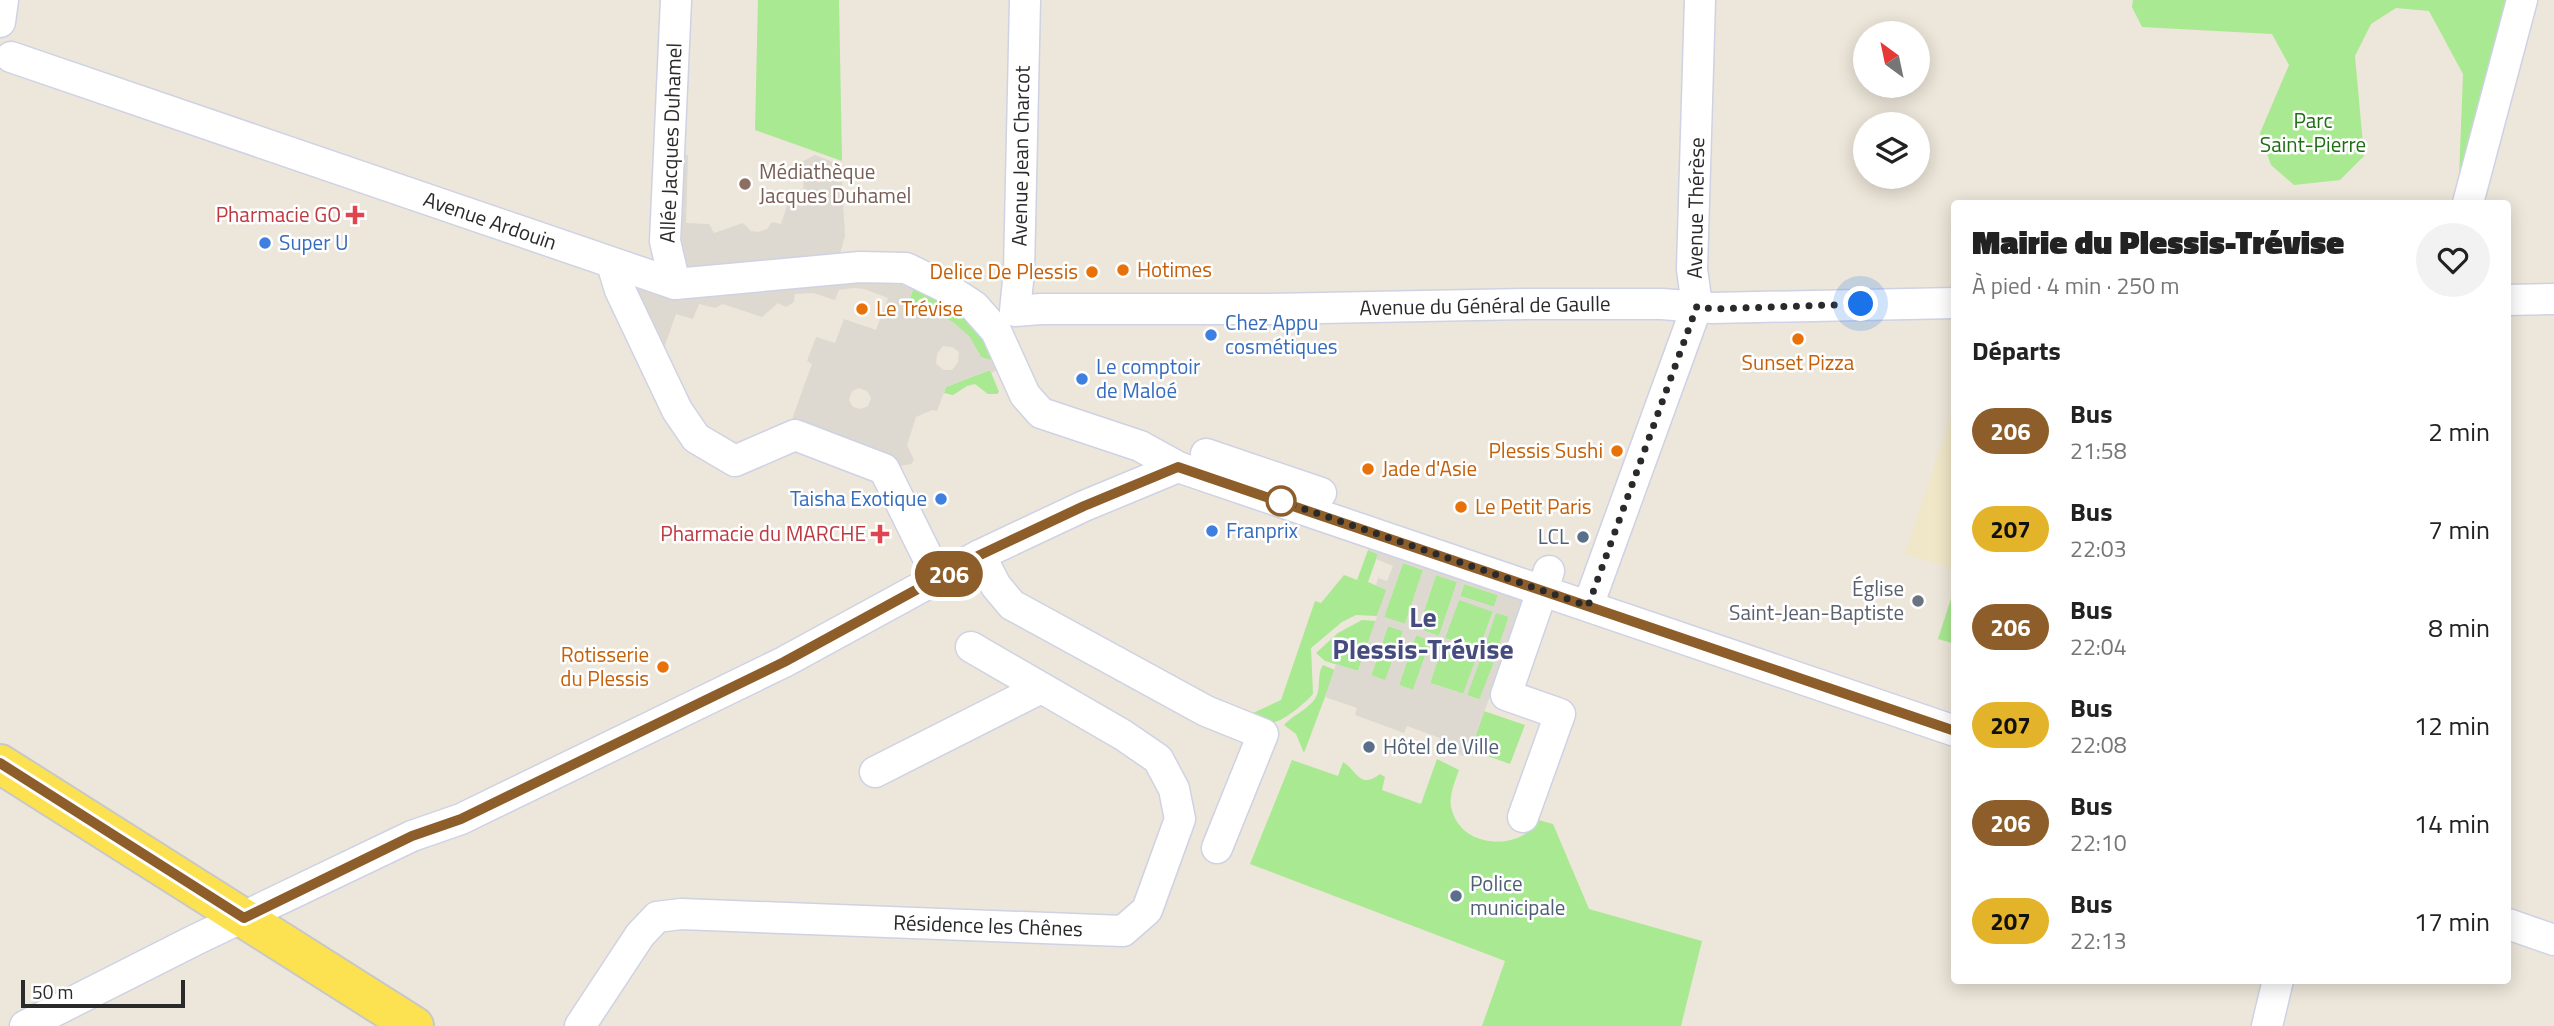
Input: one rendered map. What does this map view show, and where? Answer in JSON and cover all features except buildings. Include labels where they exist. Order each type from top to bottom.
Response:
[{"type":"main road","points":[[0,764],[414,1026]]},
{"type":"street","points":[[0,22],[3,0]]},
{"type":"street","name":"Allée Jacques Duhamel","points":[[675,284],[665,241],[676,0]]},
{"type":"street","name":"Avenue Jean Charcot","points":[[1015,311],[1019,271],[1025,0]]},
{"type":"street","name":"Avenue Thérèse","points":[[1591,596],[1697,306],[1692,269],[1700,0]]},
{"type":"street","points":[[2469,200],[2522,0]]},
{"type":"street","name":"Avenue Ardouin","points":[[4,54],[675,284],[860,267],[906,268],[945,287],[974,306],[996,331],[1025,396],[1041,413],[1140,446],[1178,467],[1951,710]]},
{"type":"street","points":[[612,264],[620,290],[677,410],[696,438],[736,461],[795,435],[884,469],[939,580]]},
{"type":"street","points":[[2511,300],[2554,299]]},
{"type":"street","name":"Avenue du Général de Gaulle","points":[[1015,311],[1525,304],[1662,304],[1712,309],[1951,303]]},
{"type":"street","name":"Avenue Ardouin","points":[[974,306],[1015,311]]},
{"type":"street","points":[[1008,358],[1015,311]]},
{"type":"street","points":[[1084,506],[1140,446]]},
{"type":"street","name":"Avenue Ardouin","points":[[1140,446],[1185,448],[1217,457],[1546,581]]},
{"type":"street","points":[[25,1026],[195,940],[251,922],[412,836],[461,819],[784,662],[939,580],[980,555],[1084,506],[1178,467]]},
{"type":"street","points":[[980,555],[996,586],[1012,605],[1206,712],[1263,734],[1217,848]]},
{"type":"street","points":[[1523,817],[1560,714],[1506,695],[1546,581]]},
{"type":"street","name":"Avenue Ardouin","points":[[1591,596],[1951,730]]},
{"type":"street","name":"Résidence les Chênes","points":[[580,1026],[640,935],[657,917],[694,914],[1123,931],[1147,910],[1180,819],[1174,789],[1158,759],[1124,735],[971,647]]},
{"type":"street","points":[[875,772],[1041,688]]},
{"type":"street","points":[[2511,908],[2554,923]]},
{"type":"street","points":[[2511,925],[2554,940]]},
{"type":"street","points":[[2267,1026],[2277,984]]},
{"type":"shaded area","points":[[680,155],[688,155],[686,223],[709,224],[714,233],[743,223],[751,231],[758,232],[767,229],[772,222],[781,224],[790,196],[799,195],[803,191],[804,176],[793,174],[794,166],[815,155],[841,165],[845,236],[839,257],[692,275],[679,265]]},
{"type":"shaded area","points":[[896,278],[895,284],[899,285],[901,279],[915,284],[909,301],[927,307],[953,322],[970,337],[981,357],[990,360],[998,356],[1003,368],[991,373],[989,370],[946,387],[937,411],[932,410],[916,417],[907,445],[914,460],[911,464],[884,469],[791,422],[812,364],[807,361],[816,337],[835,343],[844,319],[876,330],[888,298],[853,288],[839,290],[835,300],[813,293],[795,294],[794,302],[786,307],[778,303],[762,317],[723,304],[715,308],[699,304],[693,319],[676,314],[664,348],[661,348],[633,282]],"holes":[[[943,346],[952,347],[959,352],[958,362],[952,370],[944,370],[936,364],[937,354]],[[859,388],[867,391],[871,398],[868,406],[861,409],[853,407],[849,400],[852,391]]]},
{"type":"shaded area","points":[[1951,416],[1951,568],[1905,554]]},
{"type":"shaded area","points":[[1370,544],[1523,596],[1523,604],[1468,757],[1437,748],[1440,738],[1407,726],[1404,733],[1355,715],[1357,708],[1325,697],[1336,664],[1358,671],[1386,590],[1376,585],[1378,578],[1387,581],[1393,566],[1376,559],[1378,554],[1368,550]],"holes":[[[1403,563],[1423,570],[1405,624],[1384,617]],[[1436,575],[1457,582],[1439,636],[1418,628]],[[1464,584],[1498,595],[1494,607],[1460,596]],[[1459,600],[1493,612],[1479,650],[1445,638]],[[1496,613],[1509,617],[1495,655],[1483,651]],[[1388,626],[1403,631],[1385,680],[1371,675]],[[1416,635],[1430,641],[1413,690],[1399,685]],[[1443,644],[1477,656],[1463,694],[1430,683]],[[1481,657],[1494,662],[1479,700],[1467,695]]]},
{"type":"green space","points":[[758,0],[839,0],[842,161],[755,130]]},
{"type":"green space","name":"Parc Saint-Pierre","points":[[2133,0],[2515,0],[2472,179],[2459,178],[2463,74],[2429,11],[2396,8],[2371,24],[2355,56],[2364,156],[2340,180],[2294,185],[2271,165],[2260,133],[2289,65],[2272,34],[2142,27],[2132,7]]},
{"type":"green space","points":[[915,284],[948,297],[998,356],[990,360],[981,357],[975,346],[951,322],[909,301]]},
{"type":"green space","points":[[990,370],[999,392],[997,394],[988,394],[975,384],[953,395],[944,393],[946,387]]},
{"type":"green space","points":[[1368,550],[1378,554],[1368,582],[1387,590],[1377,616],[1356,615],[1342,622],[1311,648],[1313,694],[1280,720],[1269,723],[1259,719],[1253,713],[1281,700],[1315,601],[1321,603],[1344,575],[1357,580]]},
{"type":"green space","points":[[1403,563],[1423,570],[1405,624],[1384,617]]},
{"type":"green space","points":[[1436,575],[1457,582],[1439,636],[1418,629]]},
{"type":"green space","points":[[1464,584],[1498,595],[1494,607],[1460,596]]},
{"type":"green space","points":[[1951,598],[1951,643],[1938,639]]},
{"type":"green space","points":[[1459,599],[1493,611],[1479,650],[1445,638]]},
{"type":"green space","points":[[1496,612],[1509,616],[1496,656],[1483,651]]},
{"type":"green space","points":[[1362,620],[1376,621],[1358,671],[1325,661],[1316,653],[1338,633]]},
{"type":"green space","points":[[1388,626],[1403,631],[1386,681],[1371,676]]},
{"type":"green space","points":[[1416,635],[1431,640],[1413,690],[1399,685]]},
{"type":"green space","points":[[1443,644],[1477,656],[1464,694],[1430,683]]},
{"type":"green space","points":[[1481,657],[1494,662],[1480,700],[1467,695]]},
{"type":"green space","points":[[1323,665],[1335,670],[1304,753],[1296,734],[1284,725],[1315,699]]},
{"type":"green space","points":[[1484,711],[1525,725],[1510,764],[1471,750]]},
{"type":"green space","points":[[1437,759],[1459,770],[1451,807],[1459,824],[1471,835],[1488,841],[1506,841],[1524,834],[1535,819],[1553,824],[1589,909],[1702,941],[1681,1026],[1482,1026],[1505,961],[1250,864],[1292,760],[1338,776],[1343,762],[1363,779],[1380,774],[1385,777],[1382,790],[1421,804]]},
{"type":"bus line","name":"206","points":[[0,763],[244,918],[412,836],[461,819],[761,673],[939,580],[980,555],[1084,506],[1178,467],[1951,730]]},
{"type":"place","name":"Médiathèque Jacques Duhamel","points":[[745,184]]},
{"type":"place","name":"Pharmacie GO","points":[[355,215]]},
{"type":"place","name":"Super U","points":[[265,243]]},
{"type":"place","name":"Hotimes","points":[[1123,270]]},
{"type":"place","name":"Delice De Plessis","points":[[1092,272]]},
{"type":"place","name":"Le Trévise","points":[[862,309]]},
{"type":"place","name":"Chez Appu cosmétiques","points":[[1211,335]]},
{"type":"place","name":"Sunset Pizza","points":[[1798,339]]},
{"type":"place","name":"Le comptoir de Maloé","points":[[1082,379]]},
{"type":"place","name":"Plessis Sushi","points":[[1617,451]]},
{"type":"place","name":"Jade d'Asie","points":[[1368,469]]},
{"type":"place","name":"Taisha Exotique","points":[[941,499]]},
{"type":"place","name":"Le Petit Paris","points":[[1461,507]]},
{"type":"place","name":"Franprix","points":[[1212,531]]},
{"type":"place","name":"Pharmacie du MARCHE","points":[[880,534]]},
{"type":"place","name":"LCL","points":[[1583,537]]},
{"type":"place","name":"Église Saint-Jean-Baptiste","points":[[1918,601]]},
{"type":"place","name":"Rotisserie du Plessis","points":[[663,667]]},
{"type":"place","name":"Hôtel de Ville","points":[[1369,747]]},
{"type":"place","name":"Police municipale","points":[[1456,896]]},
{"type":"district","name":"Le Plessis-Trévise","points":[[1423,633]]},
{"type":"route","points":[[1281,501],[1588,606],[1697,306],[1712,309],[1861,304]]}]
